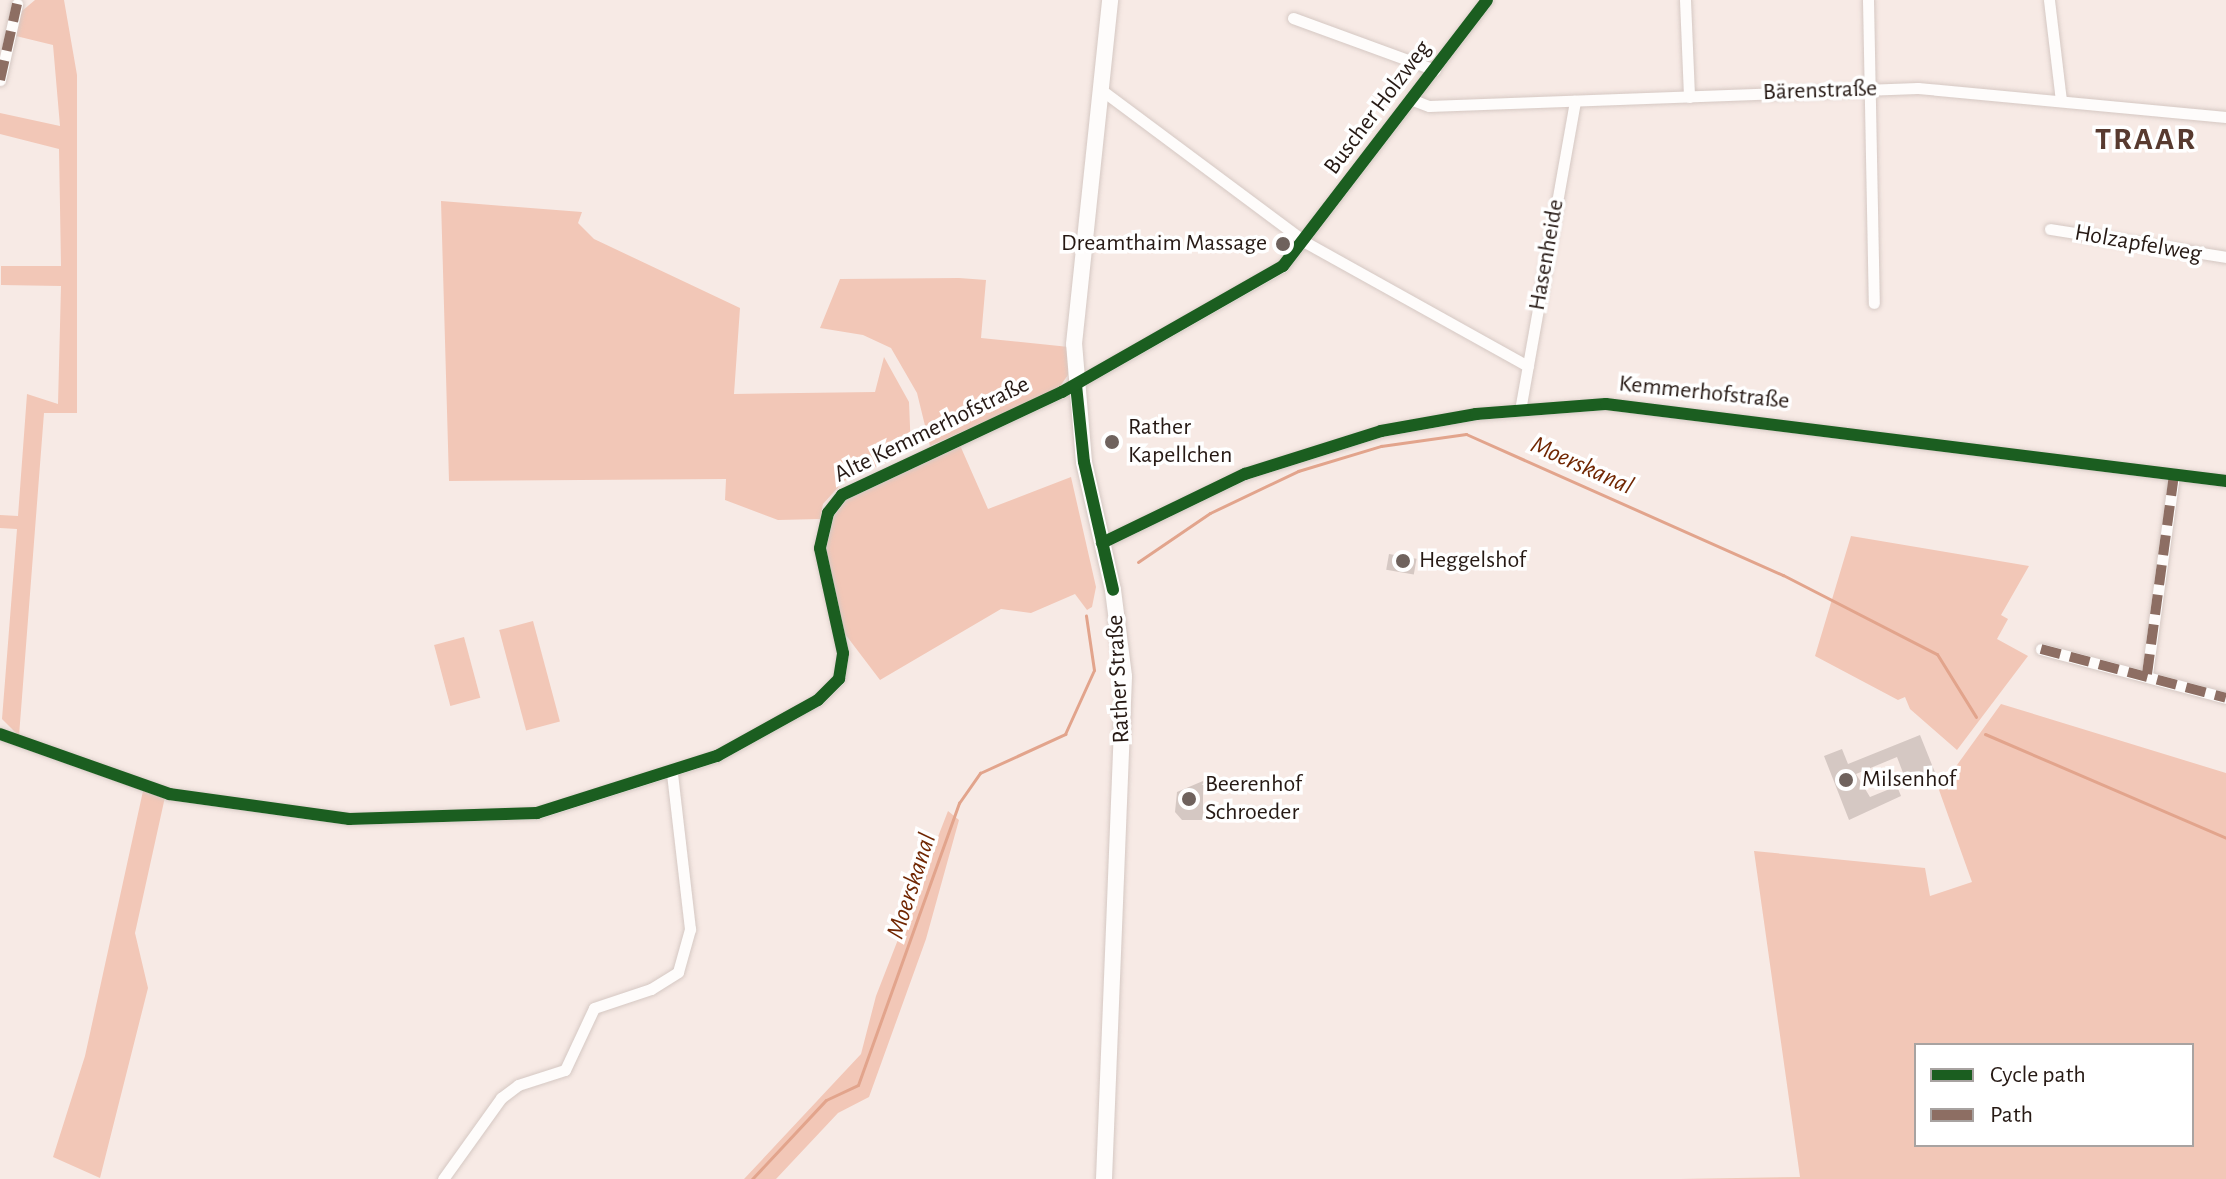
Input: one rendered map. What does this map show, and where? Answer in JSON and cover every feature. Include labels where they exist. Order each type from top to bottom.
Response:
[{"type":"street","name":"Rather Straße","points":[[1104,1179],[1124,703],[1120,636],[1076,385],[1077,283],[1110,0]]},
{"type":"street","name":"Buscher Holzweg","points":[[1305,242],[1487,0]]},
{"type":"street","points":[[1685,0],[1689,97]]},
{"type":"street","points":[[1868,0],[1867,89],[1874,303]]},
{"type":"street","points":[[2049,0],[2061,100]]},
{"type":"street","points":[[0,80],[19,1]]},
{"type":"street","name":"Buscher Holzweg","points":[[1293,18],[1435,70]]},
{"type":"street","points":[[1100,89],[1305,242],[1528,366]]},
{"type":"street","name":"Bärenstraße","points":[[1413,100],[1429,106],[1867,89],[1948,89],[2226,117]]},
{"type":"street","name":"Hasenheide","points":[[1520,410],[1575,101]]},
{"type":"street","name":"Holzapfelweg","points":[[2050,229],[2226,257]]},
{"type":"street","name":"Alte Kemmerhofstraße","points":[[0,734],[179,796],[349,819],[524,815],[672,774],[717,756],[836,685],[843,653],[820,548],[828,513],[842,495],[1076,385],[1276,270],[1305,242]]},
{"type":"street","name":"Kemmerhofstraße","points":[[1102,543],[1245,474],[1296,457],[1381,431],[1520,410],[1641,404],[2226,481]]},
{"type":"street","points":[[2147,674],[2174,474]]},
{"type":"street","points":[[2041,649],[2125,674],[2147,674],[2226,698]]},
{"type":"street","points":[[443,1179],[501,1098],[565,1070],[594,1008],[651,989],[678,972],[690,929],[672,774]]},
{"type":"shaded area","points":[[35,0],[64,0],[77,75],[77,413],[44,413],[19,736],[2,719],[17,529],[0,528],[0,515],[18,516],[27,394],[58,404],[61,286],[1,285],[1,266],[61,266],[59,149],[0,134],[0,113],[60,126],[53,45],[16,36],[22,11]]},
{"type":"shaded area","points":[[441,201],[582,212],[578,223],[594,239],[740,308],[734,394],[875,392],[884,357],[909,402],[911,451],[844,481],[823,504],[820,519],[778,520],[725,500],[726,479],[449,481]]},
{"type":"shaded area","points":[[840,279],[986,280],[981,338],[1069,347],[1068,375],[1058,389],[930,446],[917,393],[891,348],[863,335],[820,328]]},
{"type":"shaded area","points":[[959,443],[988,509],[1071,477],[1096,587],[1092,607],[1087,610],[1075,594],[1031,613],[1001,609],[880,680],[842,630],[824,547],[831,516],[845,498]]},
{"type":"shaded area","points":[[1851,536],[2029,566],[2001,615],[2008,619],[1997,639],[2028,656],[1957,750],[1910,709],[1905,697],[1898,700],[1815,656]]},
{"type":"shaded area","points":[[533,621],[560,721],[526,731],[499,630]]},
{"type":"shaded area","points":[[464,637],[480,698],[450,706],[434,645]]},
{"type":"shaded area","points":[[2001,704],[2226,773],[2226,1179],[1680,1179],[1800,1177],[1754,851],[1925,868],[1930,896],[1972,882],[1939,790]]},
{"type":"shaded area","points":[[143,791],[165,797],[135,933],[148,988],[100,1178],[53,1157],[85,1056]]},
{"type":"shaded area","points":[[948,811],[959,820],[926,939],[869,1097],[838,1113],[776,1179],[744,1179],[861,1054],[876,996]]},
{"type":"building","name":"Heggelshof","points":[[1389,554],[1417,559],[1414,575],[1386,570]]},
{"type":"building","name":"Milsenhof","points":[[1920,735],[1936,775],[1908,786],[1897,757],[1856,774],[1870,797],[1897,786],[1901,796],[1849,820],[1824,756],[1842,749],[1848,764]]},
{"type":"building","name":"Beerenhof Schroeder","points":[[1203,781],[1203,820],[1182,820],[1175,812],[1177,792]]},
{"type":"waterway","name":"Moerskanal","points":[[1138,562],[1210,513],[1298,471],[1381,446],[1466,434],[1783,575],[1937,654],[1976,717]]},
{"type":"waterway","name":"Moerskanal","points":[[752,1179],[826,1100],[858,1085],[959,803],[980,773],[1065,734],[1094,670],[1086,616]]},
{"type":"waterway","name":"Moerskanal","points":[[1985,734],[2226,838]]},
{"type":"marked path","points":[[0,80],[17,4]]},
{"type":"marked path","points":[[2147,674],[2174,474]]},
{"type":"marked path","points":[[2041,649],[2226,698]]},
{"type":"cycle path","points":[[0,734],[169,794],[349,819],[537,813],[717,756],[818,700],[839,679],[843,653],[820,548],[828,513],[842,495],[1062,392],[1283,266],[1487,0]]},
{"type":"cycle path","points":[[1076,385],[1084,462],[1113,590]]},
{"type":"cycle path","points":[[1102,543],[1245,474],[1381,431],[1476,414],[1606,404],[2226,481]]},
{"type":"place","name":"Dreamthaim Massage","points":[[1283,244]]},
{"type":"place","name":"Rather Kapellchen","points":[[1112,442]]},
{"type":"place","name":"Heggelshof","points":[[1403,561]]},
{"type":"place","name":"Milsenhof","points":[[1846,780]]},
{"type":"place","name":"Beerenhof Schroeder","points":[[1189,799]]},
{"type":"district","name":"TRAAR","points":[[2146,139]]}]
